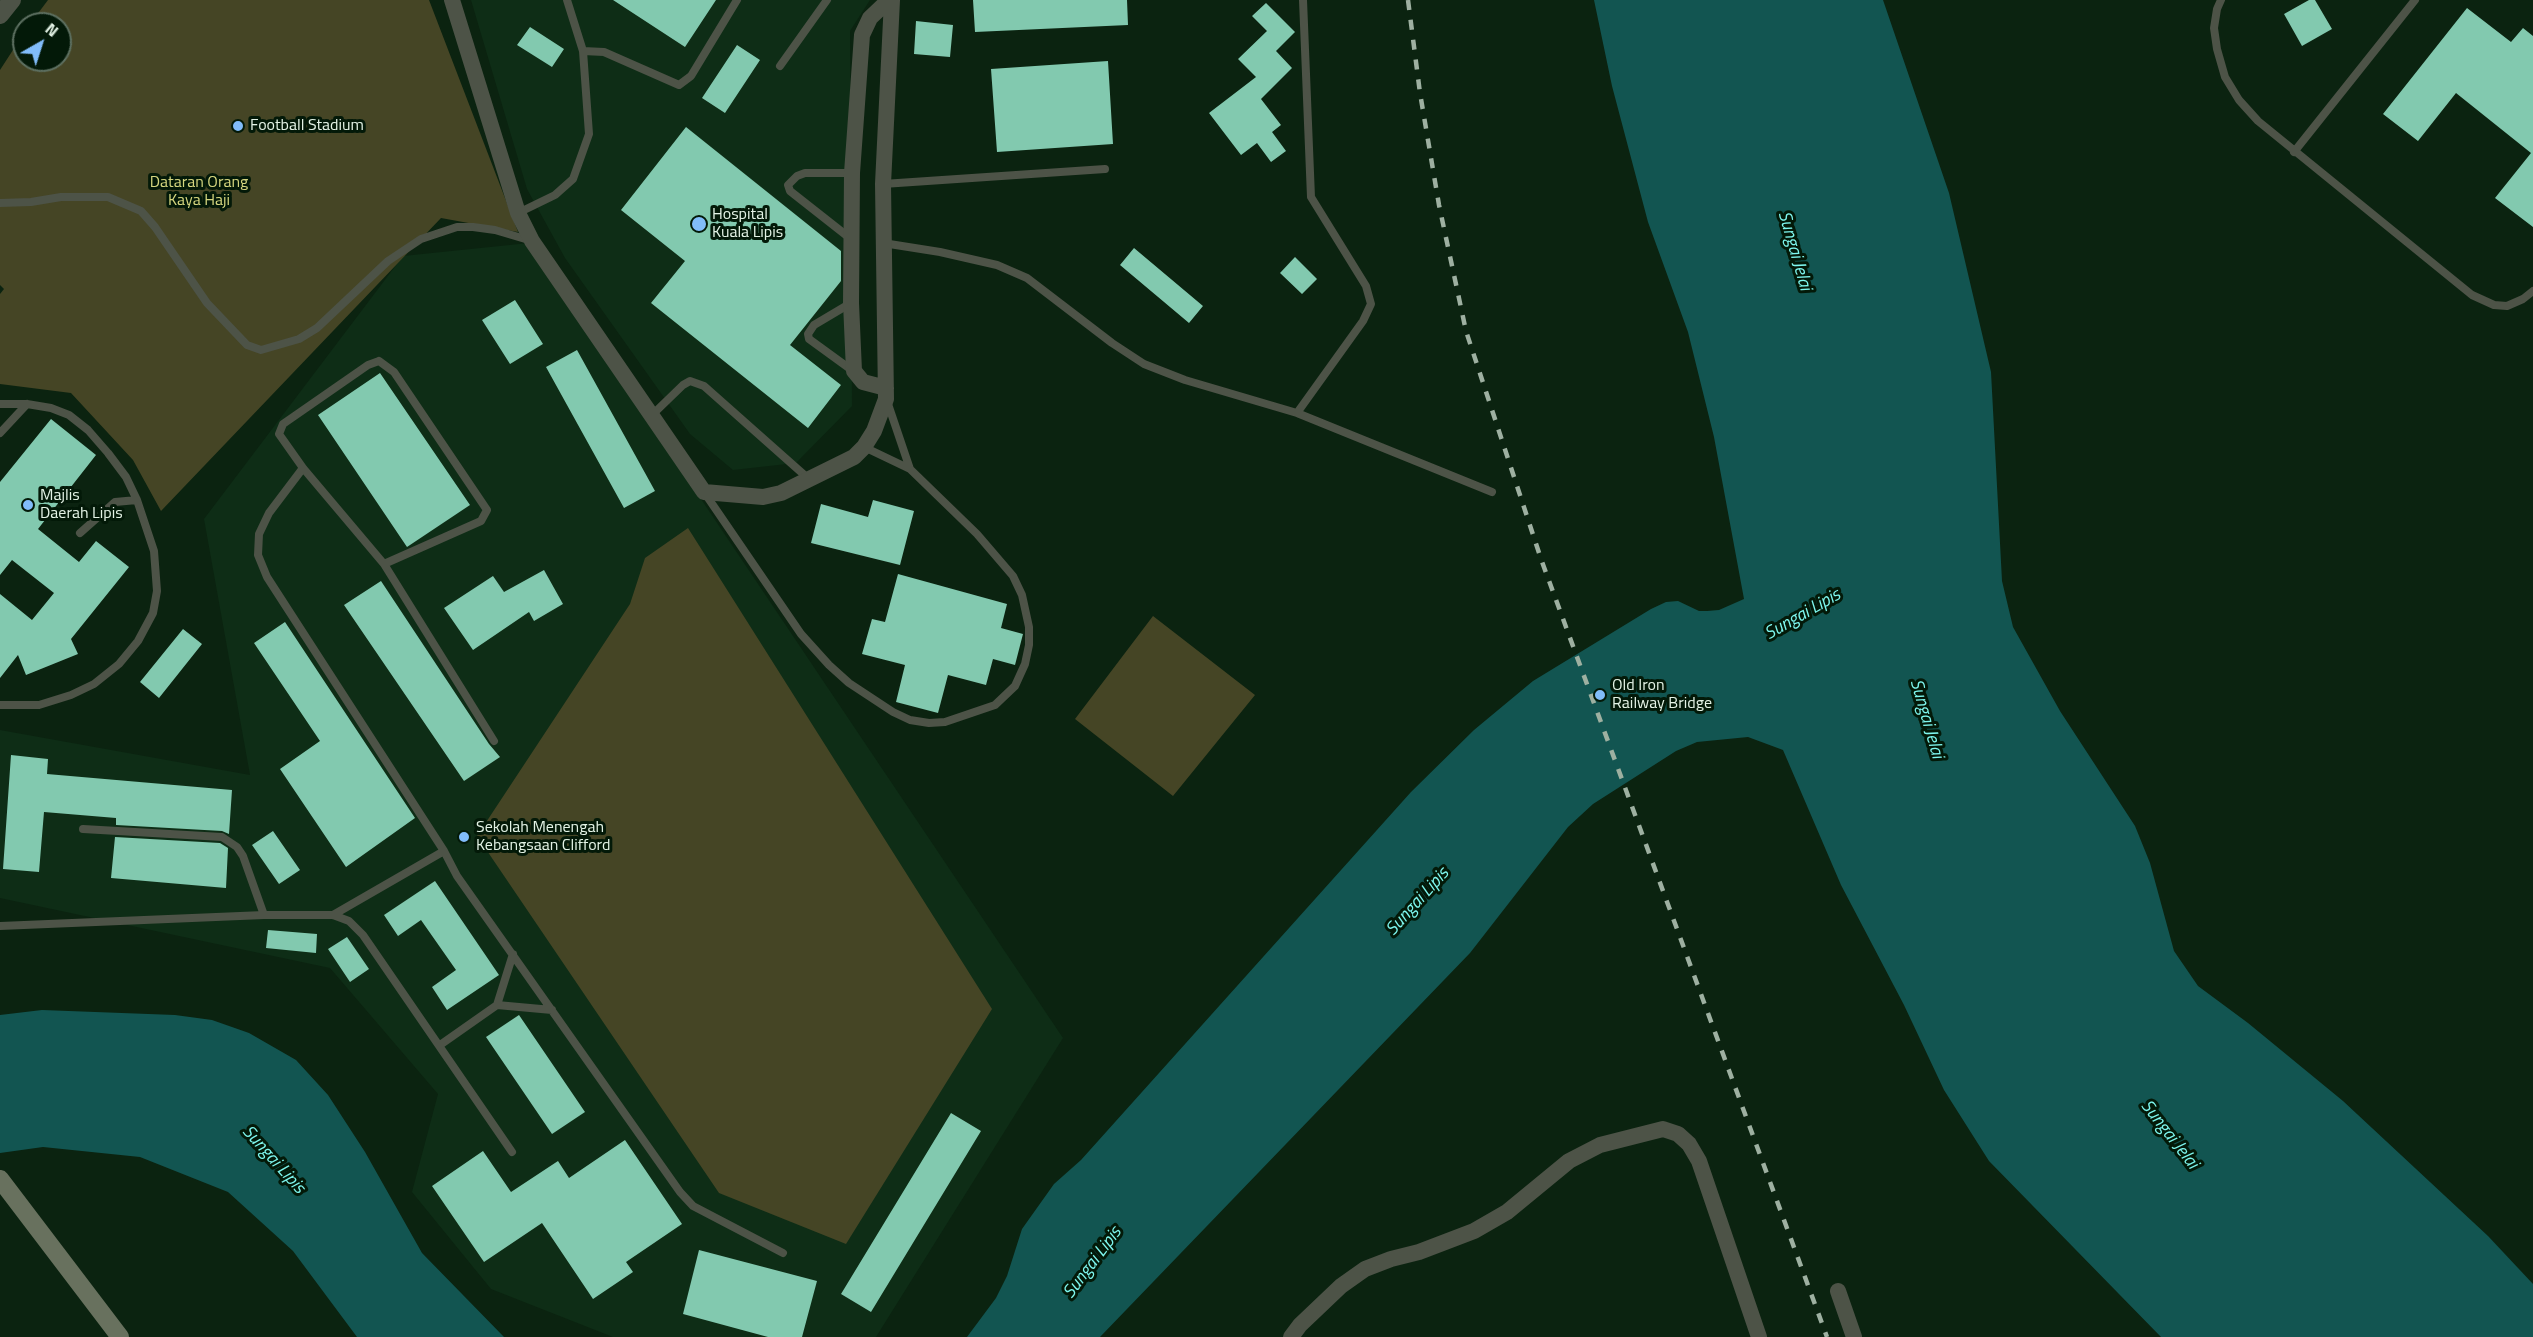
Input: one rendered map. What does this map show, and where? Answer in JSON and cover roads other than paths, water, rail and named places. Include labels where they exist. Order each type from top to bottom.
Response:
[{"type":"main road","points":[[0,1179],[120,1337]]},
{"type":"street","points":[[0,15],[12,0]]},
{"type":"street","points":[[452,0],[518,213],[532,241],[704,492],[762,497],[781,493],[854,457],[864,447],[881,414],[886,393],[883,184],[890,0]]},
{"type":"street","points":[[886,393],[863,382],[854,371],[851,239],[852,173],[862,35],[870,18],[890,0]]},
{"type":"street","points":[[1291,1337],[1300,1325],[1341,1286],[1365,1269],[1474,1231],[1507,1212],[1569,1161],[1600,1144],[1663,1129],[1678,1134],[1689,1144],[1699,1161],[1759,1337]]},
{"type":"street","points":[[1838,1291],[1854,1337]]},
{"type":"lane","points":[[518,213],[555,195],[573,179],[589,134],[583,51],[567,0]]},
{"type":"lane","points":[[583,51],[604,52],[679,85],[691,76],[737,0]]},
{"type":"lane","points":[[780,66],[827,0]]},
{"type":"lane","points":[[1297,413],[1363,321],[1371,304],[1366,286],[1311,197],[1303,0]]},
{"type":"lane","points":[[2222,0],[2217,9],[2214,28],[2225,77],[2239,100],[2258,121],[2472,295],[2494,305],[2507,306],[2523,300],[2533,291]]},
{"type":"lane","points":[[2295,153],[2415,0]]},
{"type":"lane","points":[[883,184],[1105,169]]},
{"type":"lane","points":[[851,239],[790,191],[788,185],[797,176],[805,173],[852,173]]},
{"type":"lane","points":[[0,203],[31,202],[61,197],[108,197],[141,211],[155,227],[207,303],[247,345],[261,350],[299,339],[317,328],[388,261],[421,239],[457,227],[473,227],[495,230],[532,241]]},
{"type":"lane","points":[[883,243],[940,252],[997,265],[1027,278],[1112,343],[1144,364],[1185,380],[1297,413],[1492,492]]},
{"type":"lane","points":[[851,303],[814,325],[808,334],[809,339],[854,371]]},
{"type":"lane","points":[[384,564],[481,521],[487,510],[394,372],[380,361],[368,365],[283,424],[279,434],[303,468],[384,564],[494,741]]},
{"type":"lane","points":[[652,415],[690,381],[704,386],[810,480]]},
{"type":"lane","points":[[886,393],[910,469]]},
{"type":"lane","points":[[0,404],[27,404],[51,408],[69,415],[88,430],[120,469],[137,500],[154,551],[157,591],[153,613],[138,641],[119,664],[94,684],[71,695],[39,705],[0,705]]},
{"type":"lane","points":[[0,433],[27,404]]},
{"type":"lane","points":[[704,492],[801,634],[849,683],[893,712],[910,720],[945,722],[995,705],[1015,686],[1025,664],[1029,645],[1029,627],[1022,595],[1012,576],[977,534],[910,469],[864,447]]},
{"type":"lane","points":[[303,468],[269,513],[260,534],[258,555],[267,577],[444,851],[457,876],[680,1192],[693,1206],[783,1253]]},
{"type":"lane","points":[[80,532],[115,502],[137,500]]},
{"type":"lane","points":[[83,829],[222,837],[237,847],[243,856],[264,915]]},
{"type":"lane","points":[[333,915],[444,851]]},
{"type":"lane","points":[[0,926],[264,915],[333,915],[349,921],[363,935],[512,1152]]},
{"type":"lane","points":[[440,1045],[498,1005],[513,954]]},
{"type":"lane","points":[[498,1005],[552,1010]]},
{"type":"water","points":[[1594,0],[1883,0],[1949,193],[1991,372],[2002,581],[2013,627],[2060,711],[2135,826],[2150,863],[2174,951],[2198,986],[2248,1023],[2343,1101],[2488,1236],[2533,1284],[2533,1337],[2161,1337],[1989,1161],[1944,1090],[1904,1005],[1841,885],[1783,750],[1748,737],[1697,742],[1676,751],[1593,804],[1568,827],[1470,953],[1100,1337],[967,1337],[996,1298],[1007,1276],[1022,1229],[1054,1184],[1081,1160],[1411,792],[1474,730],[1533,681],[1651,609],[1666,602],[1678,601],[1699,611],[1719,610],[1744,599],[1714,437],[1688,332],[1648,222],[1612,86]]},
{"type":"water","name":"Sungai Lipis","points":[[42,1010],[175,1015],[212,1020],[249,1033],[296,1060],[328,1095],[365,1152],[422,1253],[504,1337],[357,1337],[293,1251],[228,1192],[140,1157],[43,1147],[0,1153],[0,1015]]},
{"type":"railway","points":[[1408,0],[1420,93],[1439,205],[1466,331],[1541,559],[1827,1337]]},
{"type":"place","name":"Football Stadium","points":[[238,126]]},
{"type":"place","name":"Hospital Kuala Lipis","points":[[699,224]]},
{"type":"place","name":"Majlis Daerah Lipis","points":[[28,505]]},
{"type":"place","name":"Old Iron Railway Bridge","points":[[1600,695]]},
{"type":"place","name":"Sekolah Menengah Kebangsaan Clifford","points":[[464,837]]},
{"type":"park label","name":"Dataran Orang Kaya Haji","points":[[199,192]]},
{"type":"water label","name":"Sungai Jelai","points":[[1794,251]]},
{"type":"water label","name":"Sungai Jelai","points":[[1926,719]]},
{"type":"water label","name":"Sungai Jelai","points":[[2169,1135]]}]
